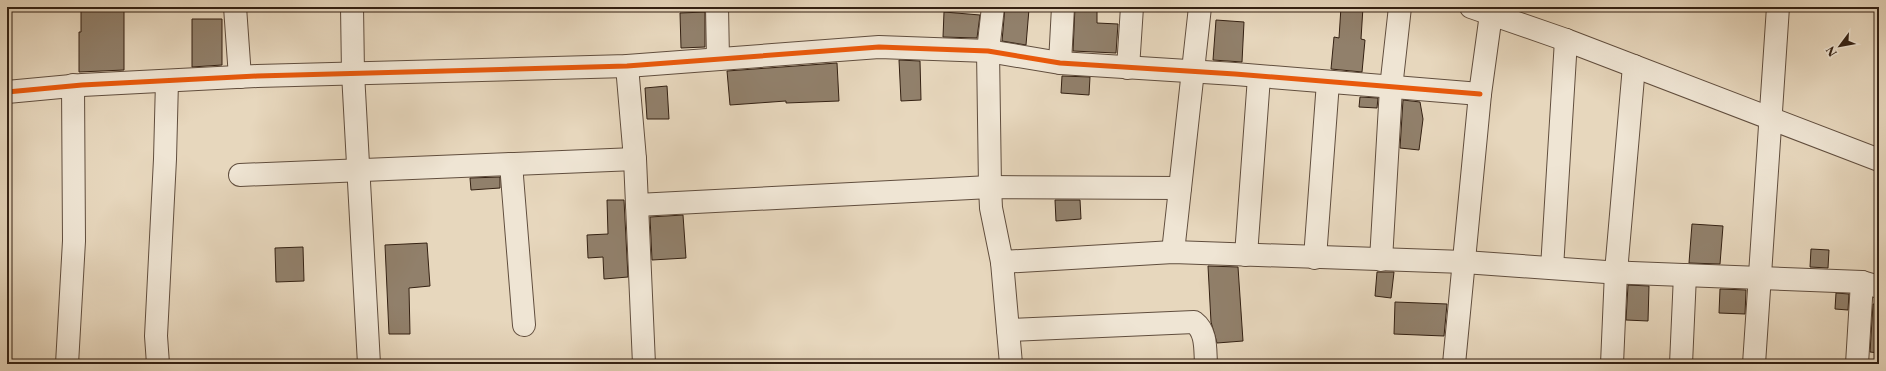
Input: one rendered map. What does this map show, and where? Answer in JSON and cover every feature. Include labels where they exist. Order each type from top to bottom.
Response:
[{"type":"street","points":[[235,7],[240,78]]},
{"type":"street","points":[[352,7],[353,73],[369,364]]},
{"type":"street","points":[[717,7],[718,59]]},
{"type":"street","points":[[993,7],[988,51],[991,208],[1002,262],[1011,364]]},
{"type":"street","points":[[1060,63],[1063,7]]},
{"type":"street","points":[[1128,68],[1132,7]]},
{"type":"street","points":[[1173,252],[1200,7]]},
{"type":"street","points":[[1381,260],[1391,88],[1400,7]]},
{"type":"street","points":[[1471,7],[1491,14],[1524,15],[1566,40],[1879,160]]},
{"type":"street","points":[[1754,364],[1778,7]]},
{"type":"street","points":[[1454,364],[1480,94],[1491,14]]},
{"type":"street","points":[[1552,268],[1566,40]]},
{"type":"street","points":[[7,92],[73,85],[353,73],[627,66],[879,47],[988,51],[1060,63],[1480,94]]},
{"type":"street","points":[[627,66],[635,159],[644,364]]},
{"type":"street","points":[[1612,364],[1616,272],[1634,66]]},
{"type":"street","points":[[1246,255],[1259,77]]},
{"type":"street","points":[[158,364],[156,336],[165,159],[167,81]]},
{"type":"street","points":[[1315,258],[1328,82]]},
{"type":"street","points":[[67,364],[74,240],[73,85]]},
{"type":"street","points":[[240,175],[635,159]]},
{"type":"street","points":[[511,164],[524,325]]},
{"type":"street","points":[[637,205],[990,186],[1180,188]]},
{"type":"street","points":[[1002,262],[1173,252],[1464,262],[1616,272],[1760,278],[1871,285],[1857,364]]},
{"type":"street","points":[[1681,364],[1685,275]]},
{"type":"street","points":[[1008,330],[1194,322],[1201,328],[1204,340],[1206,364]]},
{"type":"building","points":[[81,7],[124,7],[124,70],[79,72],[79,32],[81,32]]},
{"type":"building","points":[[1005,7],[1029,9],[1026,45],[1002,41]]},
{"type":"building","points":[[1075,7],[1097,7],[1097,23],[1118,24],[1116,53],[1073,51]]},
{"type":"building","points":[[1341,7],[1363,7],[1361,39],[1365,40],[1362,72],[1331,69],[1334,37],[1339,38]]},
{"type":"building","points":[[705,12],[705,47],[681,48],[680,13]]},
{"type":"building","points":[[944,12],[980,15],[977,38],[943,37]]},
{"type":"building","points":[[192,19],[222,19],[222,65],[192,67]]},
{"type":"building","points":[[1216,20],[1244,22],[1242,62],[1213,60]]},
{"type":"building","points":[[899,60],[920,61],[921,100],[901,101]]},
{"type":"building","points":[[837,63],[839,101],[786,103],[786,101],[730,105],[727,71]]},
{"type":"building","points":[[1062,76],[1090,77],[1089,95],[1061,93]]},
{"type":"building","points":[[667,86],[669,119],[647,119],[645,88]]},
{"type":"building","points":[[1360,97],[1378,98],[1377,108],[1359,107]]},
{"type":"building","points":[[1403,100],[1420,102],[1423,119],[1419,150],[1400,148]]},
{"type":"building","points":[[500,177],[500,188],[471,190],[470,178]]},
{"type":"building","points":[[607,200],[624,200],[628,277],[604,279],[603,257],[588,258],[587,235],[608,234]]},
{"type":"building","points":[[1055,200],[1080,200],[1081,219],[1056,221]]},
{"type":"building","points":[[683,215],[686,258],[652,260],[650,217]]},
{"type":"building","points":[[1692,224],[1723,226],[1720,264],[1689,263]]},
{"type":"building","points":[[427,243],[430,286],[409,288],[410,334],[389,334],[385,245]]},
{"type":"building","points":[[303,247],[304,281],[276,282],[275,248]]},
{"type":"building","points":[[1811,249],[1829,250],[1828,268],[1810,267]]},
{"type":"building","points":[[1208,266],[1238,267],[1243,341],[1217,343],[1211,322]]},
{"type":"building","points":[[1377,272],[1394,272],[1391,298],[1375,296]]},
{"type":"building","points":[[1628,285],[1649,286],[1648,321],[1626,320]]},
{"type":"building","points":[[1720,289],[1746,290],[1745,314],[1719,313]]},
{"type":"building","points":[[1836,293],[1849,294],[1848,310],[1835,309]]},
{"type":"building","points":[[1395,302],[1447,304],[1444,336],[1394,334]]},
{"type":"building","points":[[1873,304],[1879,305],[1879,353],[1870,352]]},
{"type":"cycle path","points":[[7,92],[82,85],[257,76],[627,66],[879,47],[988,51],[1060,63],[1235,74],[1480,94]]}]
